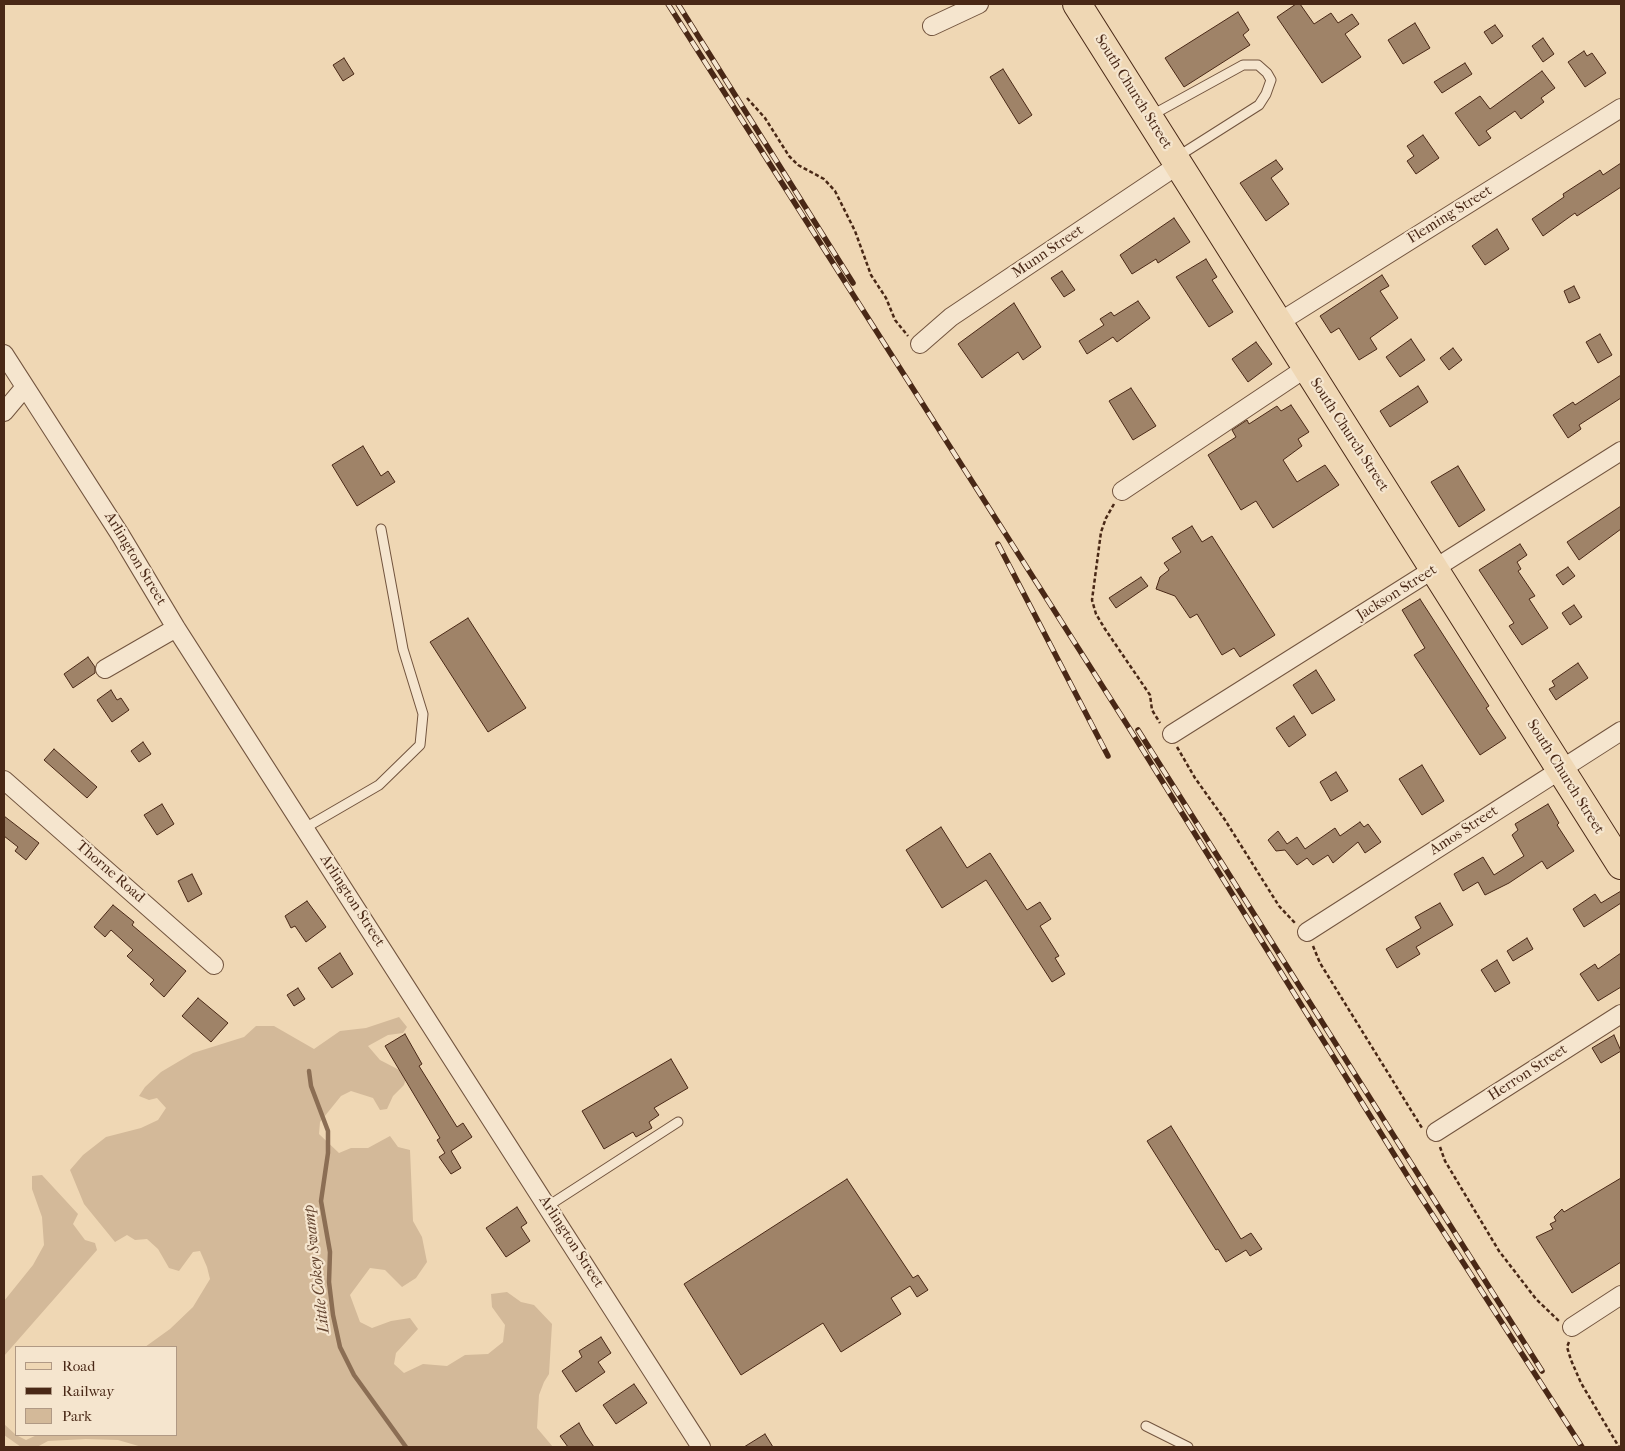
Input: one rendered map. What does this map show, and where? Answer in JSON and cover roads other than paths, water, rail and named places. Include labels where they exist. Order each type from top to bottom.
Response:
[{"type":"main road","name":"South Church Street","points":[[1077,4],[1621,865]]},
{"type":"street","points":[[932,26],[979,4]]},
{"type":"street","name":"Fleming Street","points":[[1278,322],[1621,108]]},
{"type":"street","name":"Munn Street","points":[[920,344],[951,317],[1176,162]]},
{"type":"street","name":"Arlington Street","points":[[4,354],[121,536],[176,628],[701,1447]]},
{"type":"street","points":[[1122,491],[1306,368]]},
{"type":"street","points":[[4,412],[25,387]]},
{"type":"street","name":"Jackson Street","points":[[1172,734],[1621,451]]},
{"type":"street","points":[[105,670],[176,628]]},
{"type":"street","name":"Amos Street","points":[[1307,932],[1621,731]]},
{"type":"street","name":"Thorne Road","points":[[4,780],[214,965]]},
{"type":"street","name":"Herron Street","points":[[1436,1132],[1621,1014]]},
{"type":"street","points":[[1572,1327],[1621,1296]]},
{"type":"lane","points":[[1148,117],[1243,65],[1258,65],[1267,73],[1271,80],[1266,94],[1259,105],[1176,162]]},
{"type":"lane","points":[[305,828],[379,785],[420,745],[423,714],[403,649],[382,529]]},
{"type":"lane","points":[[548,1206],[678,1122]]},
{"type":"lane","points":[[1146,1426],[1188,1447]]},
{"type":"waterway","name":"Little Cokey Swamp","points":[[309,1071],[311,1086],[328,1131],[328,1153],[321,1201],[330,1252],[329,1282],[333,1315],[340,1347],[354,1375],[406,1447]]},
{"type":"railway","points":[[668,4],[1131,731],[1410,1180],[1582,1447]]},
{"type":"railway","points":[[678,4],[853,283]]},
{"type":"railway","points":[[998,544],[1108,756]]},
{"type":"railway","points":[[1138,730],[1542,1371]]}]
